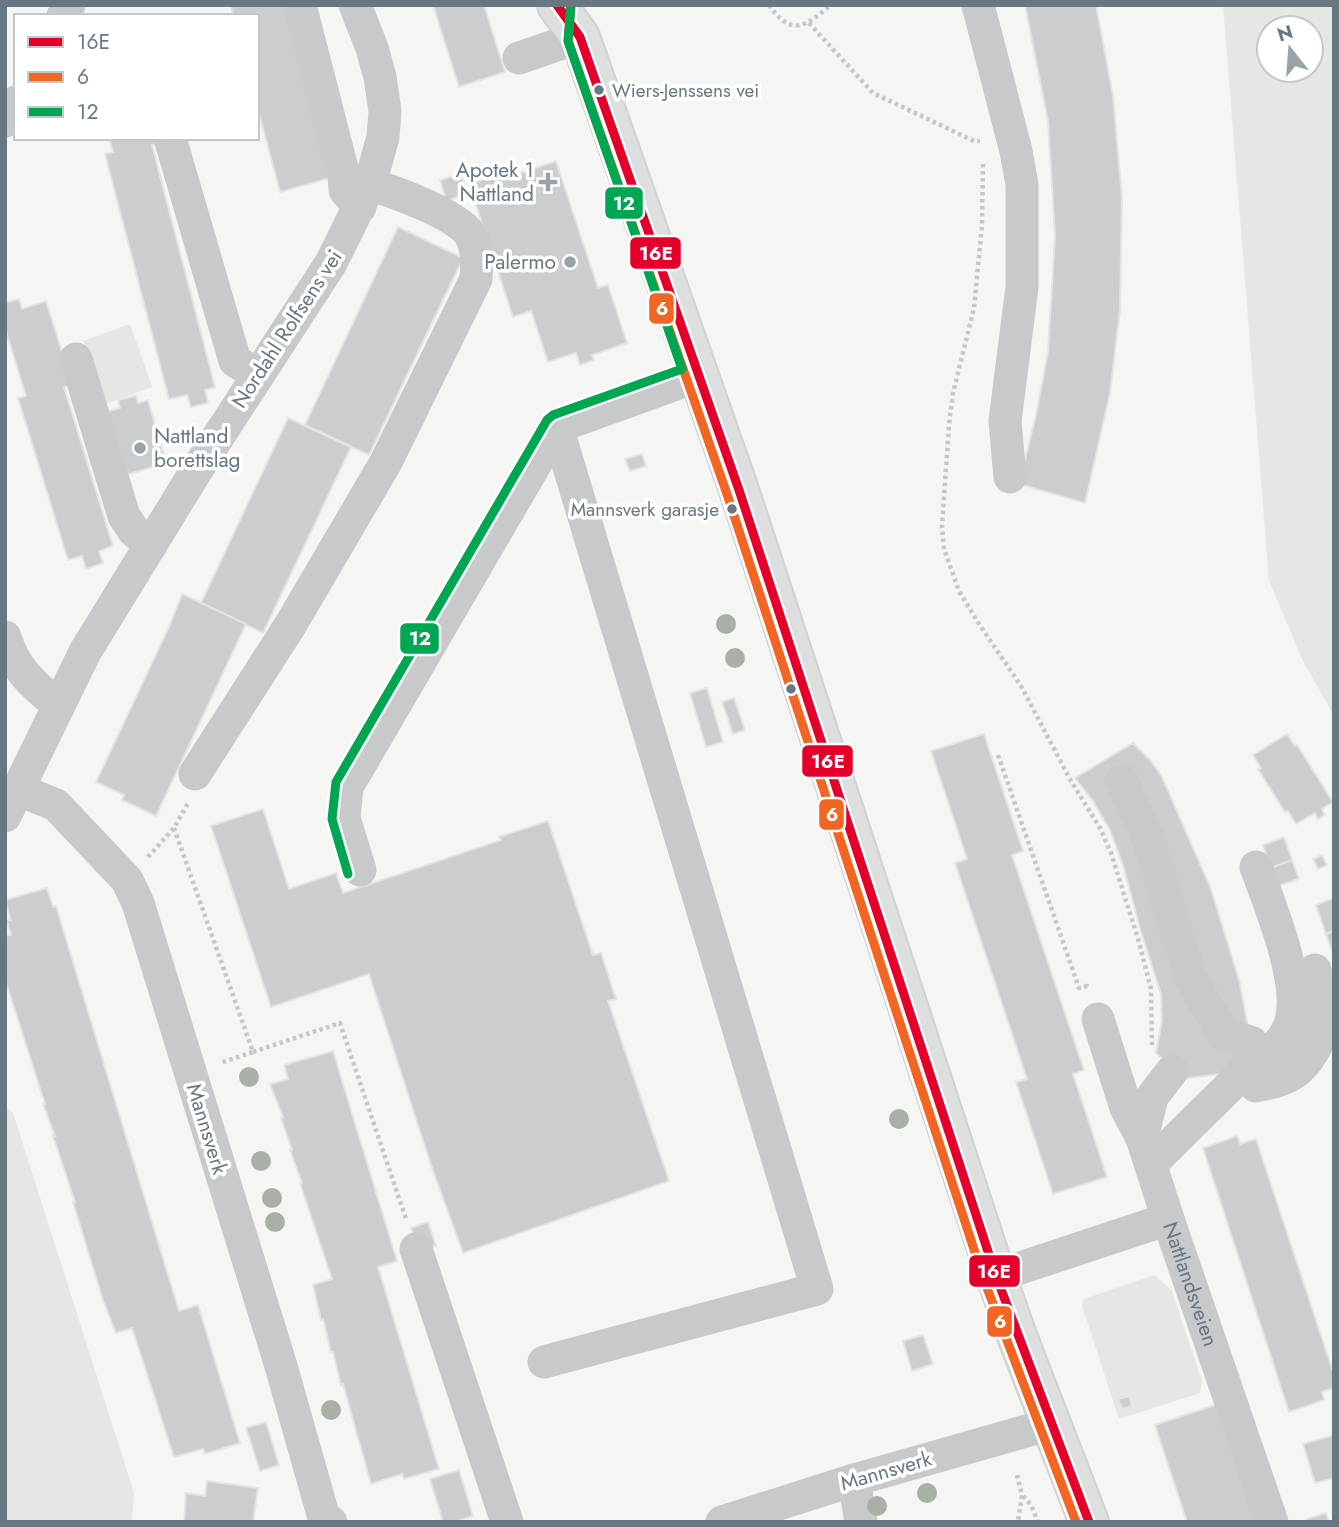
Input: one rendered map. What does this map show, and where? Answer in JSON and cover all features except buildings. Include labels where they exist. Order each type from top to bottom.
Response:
[{"type":"main road","points":[[556,5],[581,21],[698,376],[744,503],[996,1276],[1089,1522]]},
{"type":"street","points":[[195,774],[291,624],[386,462],[476,279],[477,258],[470,235],[453,220],[401,194],[365,196],[345,190],[344,176],[300,5]]},
{"type":"street","name":"Nordahl Rolfsens vei","points":[[11,802],[85,652],[331,263],[365,196],[383,137],[384,111],[380,77],[355,5]]},
{"type":"street","points":[[978,5],[1022,185],[1022,287],[1004,421],[1010,477]]},
{"type":"street","points":[[519,58],[581,21]]},
{"type":"street","points":[[5,121],[14,105]]},
{"type":"street","points":[[171,140],[235,361],[258,375]]},
{"type":"street","points":[[76,359],[124,516],[134,531],[151,545]]},
{"type":"street","points":[[360,870],[344,818],[347,787],[557,427],[698,376]]},
{"type":"street","points":[[544,1362],[817,1289],[557,427]]},
{"type":"street","points":[[5,636],[9,652],[17,666],[31,684],[58,705]]},
{"type":"street","points":[[1122,781],[1149,841],[1190,977],[1223,1034],[1251,1042],[1253,1052],[1243,1073]]},
{"type":"street","name":"Mannsverk","points":[[11,802],[56,805],[127,880],[138,903],[281,1366],[325,1521]]},
{"type":"street","points":[[1147,1151],[1266,1054],[1286,1033],[1293,1015],[1294,989],[1256,867]]},
{"type":"street","points":[[1243,1073],[1256,1086],[1278,1081],[1297,1071],[1313,1050],[1323,1029],[1325,1011],[1315,970]]},
{"type":"street","points":[[1098,1019],[1126,1108],[1147,1151],[1168,1219]]},
{"type":"street","points":[[1147,1151],[1152,1097],[1172,1071]]},
{"type":"street","name":"Nattlandsveien","points":[[996,1276],[1168,1219],[1272,1522]]},
{"type":"street","points":[[416,1249],[507,1522]]},
{"type":"street","name":"Mannsverk","points":[[722,1522],[854,1480],[1051,1424]]},
{"type":"street","points":[[854,1480],[861,1522]]},
{"type":"path","points":[[769,5],[779,20],[798,26],[809,23],[831,5]]},
{"type":"path","points":[[809,23],[873,93],[974,141],[983,140],[982,225],[977,283],[974,308],[953,393],[949,425],[942,527],[944,549],[959,591],[978,624],[1021,686],[1071,781],[1100,828],[1111,853],[1151,989],[1152,1097]]},
{"type":"path","points":[[977,283],[985,284]]},
{"type":"path","points":[[998,755],[1079,988],[1087,986],[1098,1019]]},
{"type":"path","points":[[127,880],[174,828],[199,783],[195,774]]},
{"type":"path","points":[[174,828],[253,1052]]},
{"type":"path","points":[[190,1073],[340,1023],[416,1249]]},
{"type":"path","points":[[1017,1475],[1023,1495],[1031,1505],[1038,1522]]},
{"type":"path","points":[[1018,1522],[1018,1510],[1023,1495]]},
{"type":"shaded area","points":[[1223,5],[1334,5],[1334,716],[1302,659],[1269,580]]},
{"type":"shaded area","points":[[130,324],[152,387],[103,405],[83,341]]},
{"type":"shaded area","points":[[5,1107],[13,1113],[134,1493],[132,1522],[5,1522]]},
{"type":"shaded area","points":[[1155,1275],[1172,1291],[1202,1381],[1200,1393],[1119,1419],[1082,1305],[1084,1299]]},
{"type":"transit line","name":"16E","points":[[557,5],[580,37],[739,490],[996,1276],[1089,1522]]},
{"type":"transit line","name":"6","points":[[571,5],[568,41],[727,494],[984,1280],[1076,1522]]},
{"type":"transit line","name":"12","points":[[348,874],[332,819],[336,782],[547,420],[553,415],[682,369],[568,41],[571,5]]},
{"type":"place","name":"Wiers-Jenssens vei","points":[[599,90]]},
{"type":"place","name":"Apotek 1 Nattland","points":[[548,182]]},
{"type":"place","name":"Palermo","points":[[570,262]]},
{"type":"place","name":"Nattland borettslag","points":[[140,448]]},
{"type":"place","name":"Mannsverk garasje","points":[[732,509]]}]
